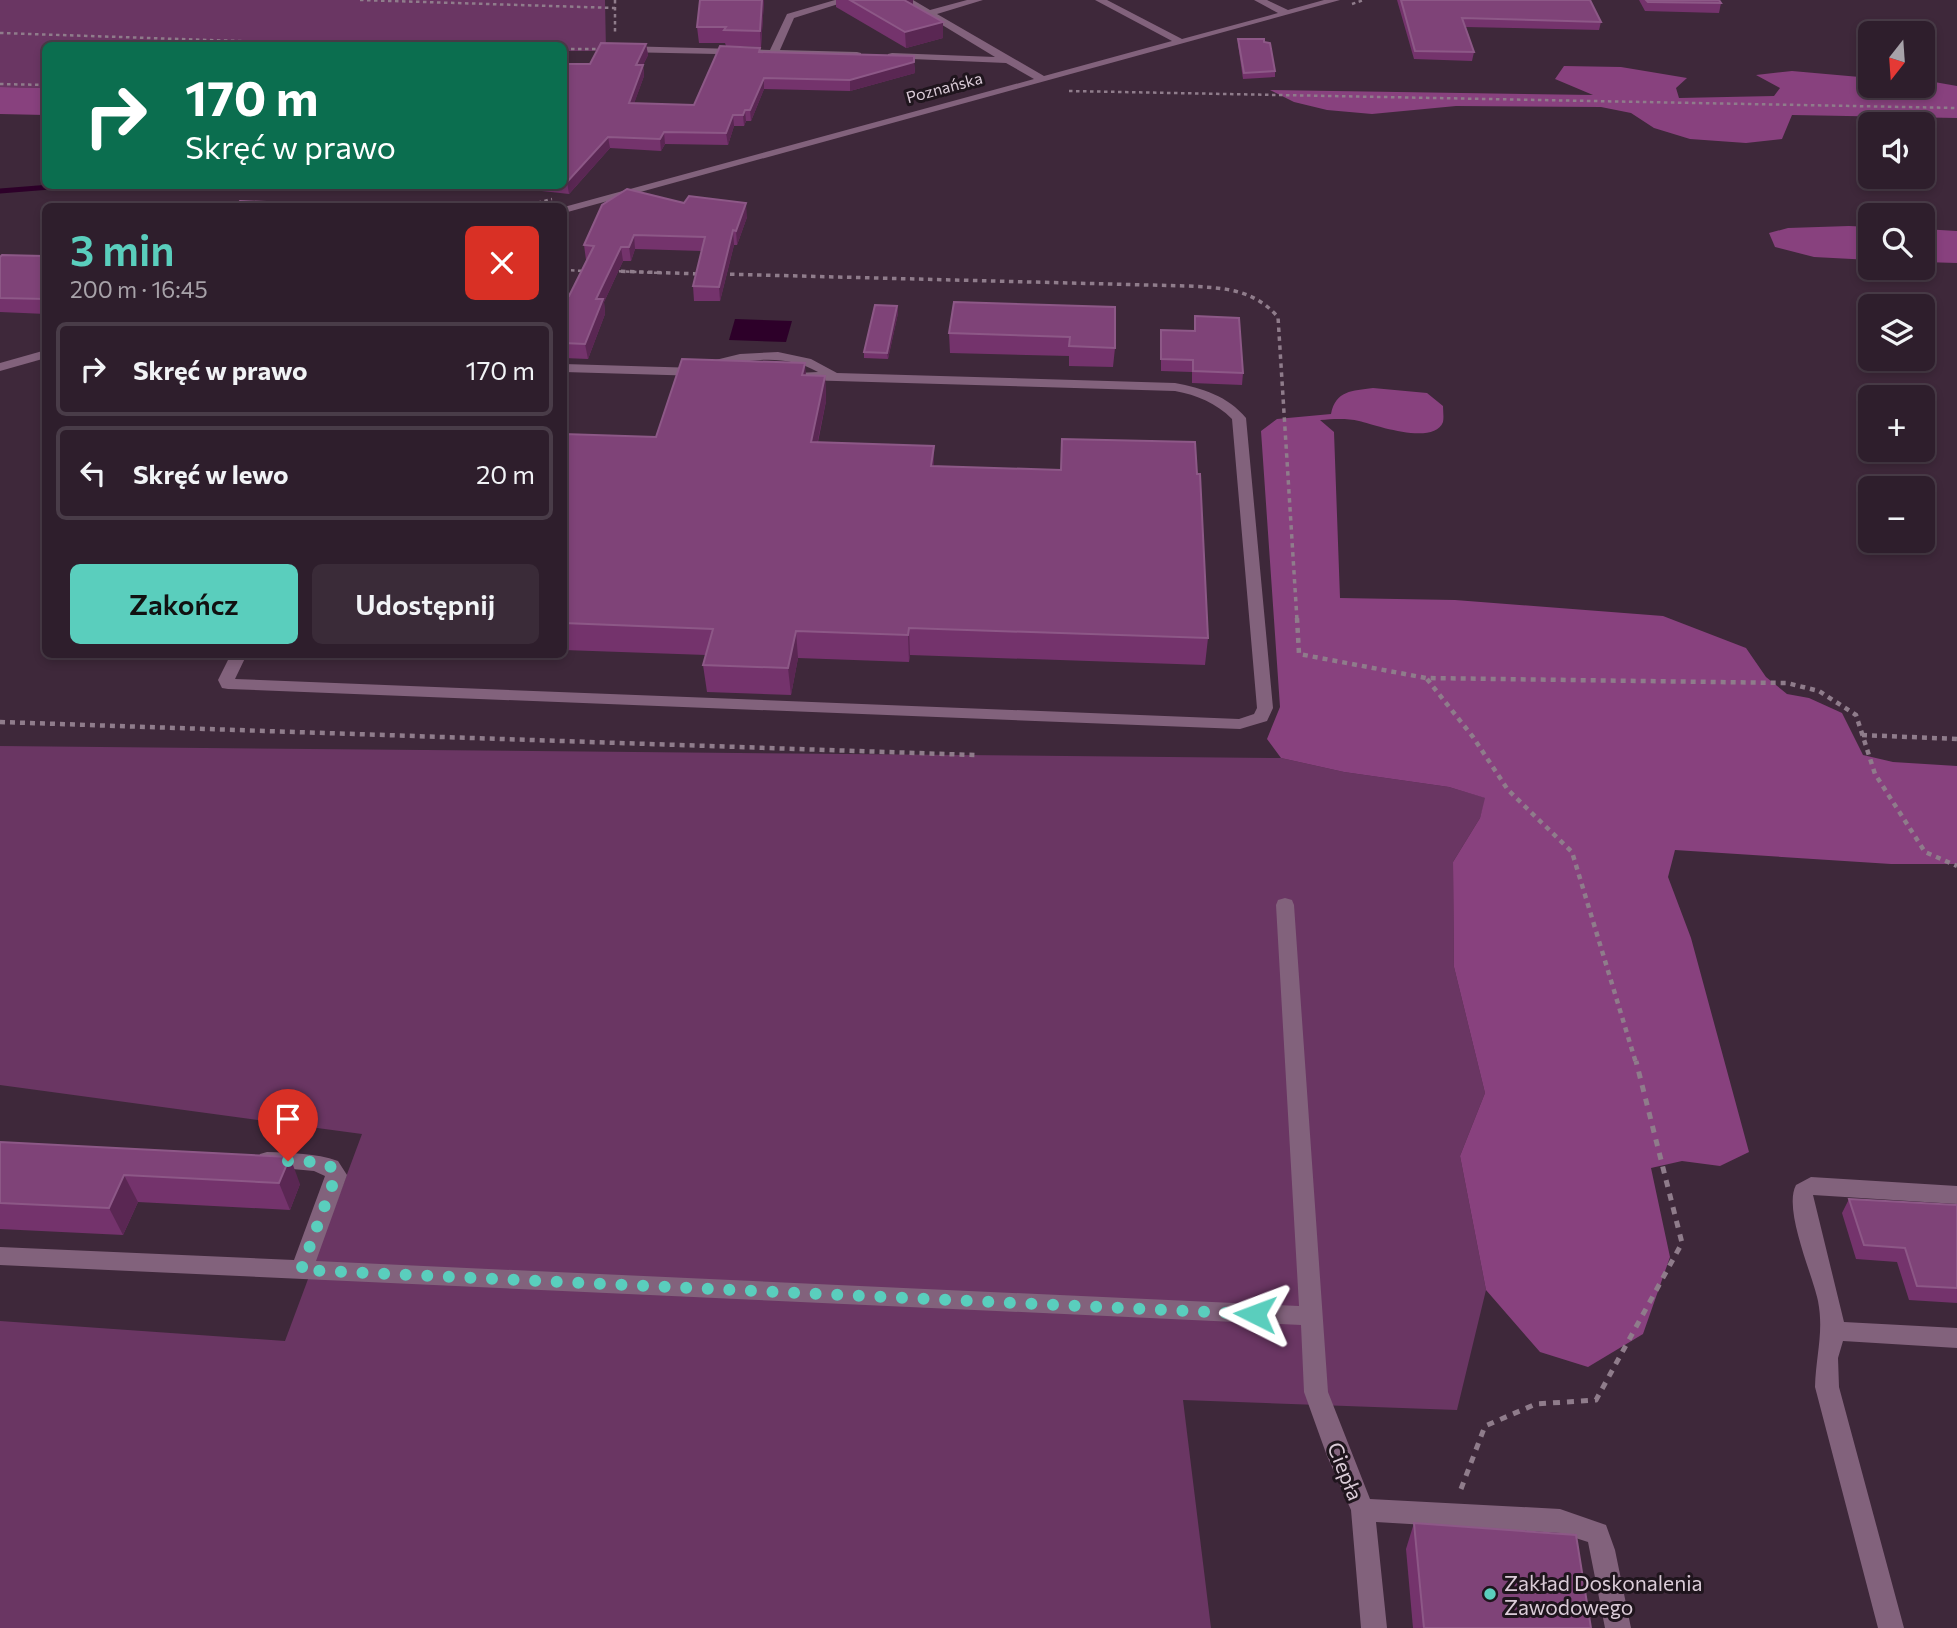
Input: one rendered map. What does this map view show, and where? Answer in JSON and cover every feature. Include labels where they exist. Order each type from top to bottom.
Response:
[{"type":"street","points":[[774,52],[790,16],[846,0]]},
{"type":"street","points":[[906,0],[1042,79]]},
{"type":"street","points":[[929,13],[978,0]]},
{"type":"street","points":[[1100,0],[1181,42]]},
{"type":"street","points":[[1259,0],[1287,13]]},
{"type":"street","name":"Poznańska","points":[[567,209],[1335,0]]},
{"type":"street","points":[[619,49],[870,55]]},
{"type":"street","points":[[884,56],[1008,60]]},
{"type":"street","points":[[0,367],[42,355]]},
{"type":"street","points":[[688,372],[744,357],[788,358],[814,364],[835,377]]},
{"type":"street","points":[[567,368],[741,374]]},
{"type":"street","points":[[237,658],[226,680],[228,684],[1240,724],[1261,717],[1265,708],[1239,418],[1228,407],[1195,390],[1175,387],[782,375]]},
{"type":"street","name":"Ciepła","points":[[1285,905],[1316,1392],[1339,1456],[1363,1510],[1374,1628]]},
{"type":"street","points":[[246,1158],[314,1162],[331,1167],[336,1175],[301,1270]]},
{"type":"street","points":[[1891,1628],[1827,1387],[1827,1358],[1834,1331],[1829,1300],[1802,1202],[1803,1191],[1811,1186],[1957,1195]]},
{"type":"street","points":[[0,1256],[1310,1316]]},
{"type":"street","points":[[1834,1331],[1957,1338]]},
{"type":"street","points":[[1363,1510],[1560,1521],[1597,1533],[1603,1550],[1618,1628]]},
{"type":"path","points":[[360,0],[615,8]]},
{"type":"path","points":[[615,0],[615,43],[619,49]]},
{"type":"path","points":[[0,33],[269,42]]},
{"type":"path","points":[[567,49],[619,49]]},
{"type":"path","points":[[1028,83],[1047,89],[1082,91],[1957,108]]},
{"type":"path","points":[[0,84],[42,85]]},
{"type":"path","points":[[567,270],[592,271]]},
{"type":"path","points":[[606,271],[1187,286],[1234,289],[1262,299],[1278,317],[1299,654],[1426,678],[1787,683],[1819,691],[1856,715],[1875,774],[1925,852],[1957,866]]},
{"type":"path","points":[[1426,678],[1473,737],[1508,790],[1572,852],[1645,1092],[1682,1243],[1596,1401],[1536,1404],[1485,1426],[1462,1488],[1460,1516]]},
{"type":"path","points":[[0,722],[975,755]]},
{"type":"path","points":[[1862,735],[1957,739]]},
{"type":"shaded area","points":[[0,0],[605,0],[606,51],[567,51],[567,42],[42,42],[42,88],[0,87]]},
{"type":"shaded area","points":[[1564,66],[1621,67],[1687,78],[1676,88],[1679,98],[1774,96],[1780,88],[1756,75],[1792,71],[1858,77],[1858,98],[1936,98],[1936,82],[1957,86],[1957,118],[1935,118],[1935,112],[1858,112],[1858,116],[1792,115],[1782,139],[1746,143],[1690,139],[1654,128],[1631,113],[1601,107],[1456,106],[1372,114],[1327,110],[1294,102],[1270,90],[1593,95],[1555,79]]},
{"type":"shaded area","points":[[0,87],[42,88],[42,115],[0,114]]},
{"type":"shaded area","points":[[1858,226],[1858,259],[1814,257],[1775,247],[1769,233],[1788,228]]},
{"type":"shaded area","points":[[1935,230],[1957,231],[1957,263],[1935,262]]},
{"type":"shaded area","points":[[735,319],[792,321],[786,342],[729,340]]},
{"type":"shaded area","points":[[1373,388],[1427,393],[1443,406],[1443,422],[1428,433],[1417,433],[1354,420],[1320,420],[1334,432],[1340,598],[1455,600],[1663,616],[1746,648],[1766,677],[1787,694],[1809,698],[1842,713],[1863,755],[1893,762],[1957,766],[1957,864],[1891,864],[1675,850],[1668,877],[1691,938],[1749,1152],[1720,1166],[1682,1161],[1651,1168],[1670,1257],[1643,1334],[1588,1367],[1540,1352],[1486,1290],[1460,1156],[1485,1093],[1454,967],[1453,862],[1480,818],[1485,798],[1449,787],[1344,772],[1281,758],[1267,739],[1280,707],[1261,431],[1277,419],[1331,414],[1333,406],[1341,396],[1352,391]]},
{"type":"shaded area","points":[[0,746],[1281,758],[1344,772],[1449,787],[1486,798],[1480,818],[1453,862],[1454,967],[1485,1093],[1460,1156],[1486,1290],[1457,1410],[1183,1400],[1211,1628],[0,1628],[0,1321],[285,1341],[362,1134],[0,1085]]},
{"type":"building","points":[[700,0],[762,0],[760,31],[697,27]]},
{"type":"building","points":[[850,0],[904,0],[943,22],[905,32]]},
{"type":"building","points":[[1401,0],[1590,0],[1601,22],[1462,18],[1474,52],[1415,51]]},
{"type":"building","points":[[1646,0],[1719,0],[1721,3],[1648,2]]},
{"type":"building","points":[[1238,39],[1264,39],[1264,42],[1270,43],[1275,71],[1244,73]]},
{"type":"building","points":[[601,43],[646,44],[636,65],[643,65],[629,103],[694,105],[720,46],[760,48],[759,52],[914,56],[914,62],[850,80],[764,78],[750,110],[745,110],[743,115],[733,115],[726,133],[664,132],[660,139],[608,137],[567,182],[567,64],[590,64]]},
{"type":"building","points":[[627,189],[684,203],[689,196],[746,203],[736,231],[733,230],[719,287],[693,286],[705,237],[634,235],[629,247],[621,247],[596,299],[603,299],[585,344],[567,343],[567,296],[594,246],[584,245],[602,205]]},
{"type":"building","points":[[240,201],[290,203],[238,203]]},
{"type":"building","points":[[2,255],[42,256],[42,299],[0,298]]},
{"type":"building","points":[[954,302],[1115,307],[1115,348],[1069,346],[1070,337],[949,333]]},
{"type":"building","points":[[875,305],[897,306],[887,353],[864,352]]},
{"type":"building","points":[[1195,316],[1239,318],[1243,373],[1193,371],[1193,360],[1161,359],[1161,330],[1195,331]]},
{"type":"building","points":[[682,359],[805,363],[802,375],[825,376],[811,442],[934,446],[931,466],[1061,470],[1062,439],[1195,442],[1197,474],[1200,474],[1208,638],[909,628],[908,635],[796,631],[788,668],[703,665],[713,629],[567,623],[567,434],[656,437]]},
{"type":"building","points":[[0,1142],[290,1157],[279,1183],[124,1175],[109,1208],[0,1203]]},
{"type":"building","points":[[1849,1199],[1957,1205],[1957,1288],[1917,1286],[1905,1248],[1864,1245]]},
{"type":"building","name":"Zakład Doskonalenia Zawodowego","points":[[1414,1523],[1576,1535],[1591,1628],[1424,1628]]},
{"type":"waterway","points":[[0,191],[42,188]]},
{"type":"place","name":"Zakład Doskonalenia Zawodowego","points":[[1490,1594]]},
{"type":"route","points":[[288,1161],[314,1162],[331,1167],[336,1175],[301,1270],[1255,1314]]}]
